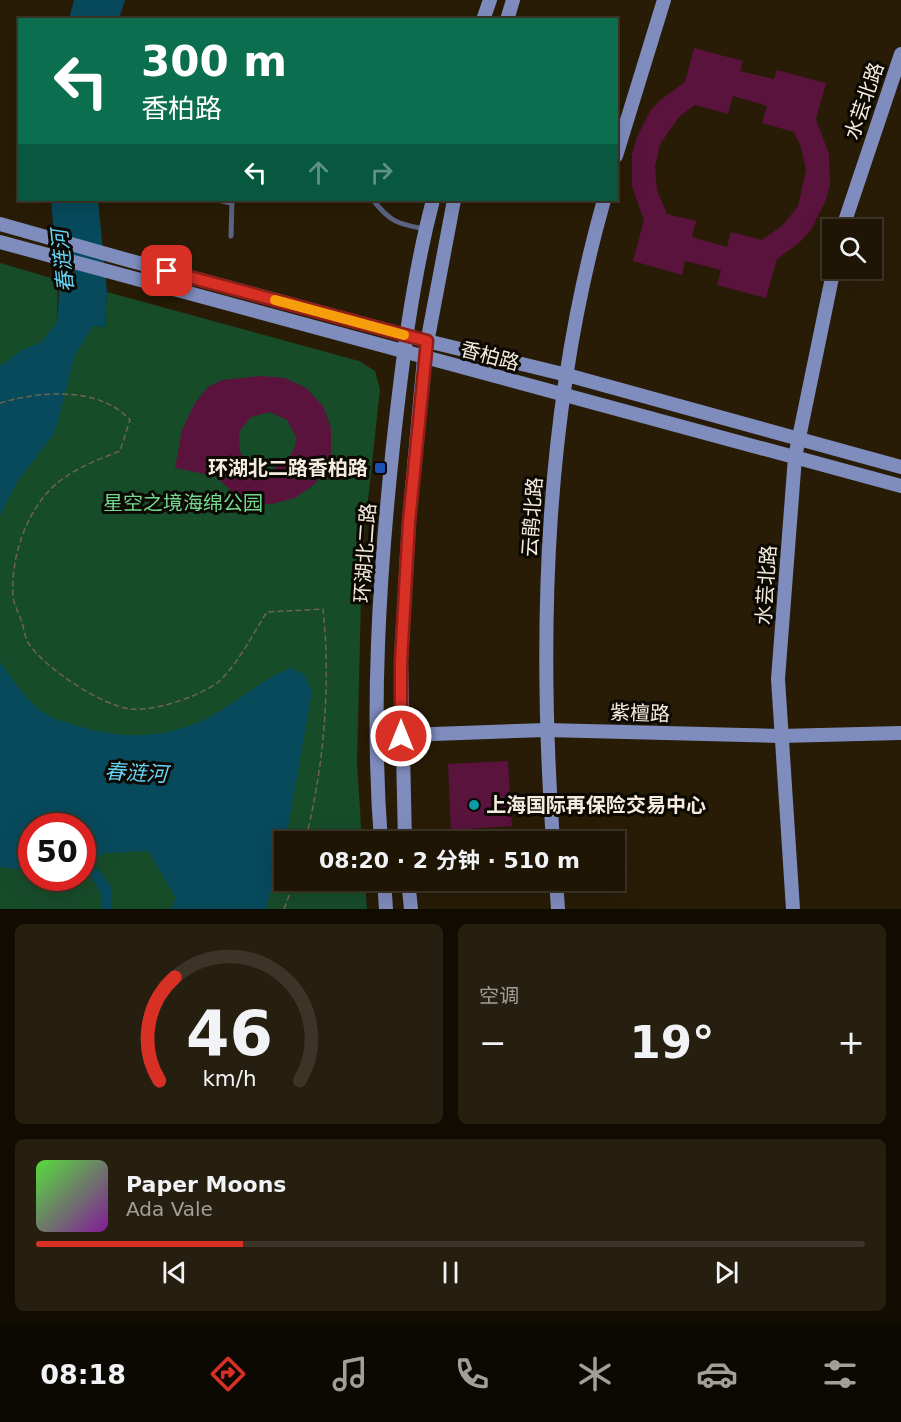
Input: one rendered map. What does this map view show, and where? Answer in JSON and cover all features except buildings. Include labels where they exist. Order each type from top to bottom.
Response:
[{"type":"main road","points":[[484,18],[490,0]]},
{"type":"main road","points":[[508,18],[513,0]]},
{"type":"main road","points":[[618,150],[664,0]]},
{"type":"main road","name":"水芸北路","points":[[846,219],[901,54]]},
{"type":"main road","name":"环湖北二路","points":[[381,831],[378,658],[385,521],[403,352],[433,201]]},
{"type":"main road","points":[[405,831],[401,661],[408,533],[424,359],[454,201]]},
{"type":"main road","name":"云鹃北路","points":[[552,831],[546,730],[545,614],[552,500],[562,396],[586,262],[604,201]]},
{"type":"main road","name":"香柏路","points":[[0,224],[124,260],[406,336],[567,375],[901,467]]},
{"type":"main road","name":"香柏路","points":[[0,242],[424,359],[901,486]]},
{"type":"main road","name":"水芸北路","points":[[793,909],[778,679],[795,457],[832,279]]},
{"type":"main road","name":"紫檀路","points":[[378,736],[546,730],[780,736],[901,733]]},
{"type":"main road","points":[[385,891],[386,909]]},
{"type":"main road","points":[[409,891],[411,909]]},
{"type":"main road","points":[[557,891],[558,909]]},
{"type":"lane","points":[[231,236],[232,201]]},
{"type":"lane","points":[[374,201],[385,216],[398,224],[427,230]]},
{"type":"path","points":[[0,403],[59,394],[80,396],[122,411],[130,420],[120,452],[92,462],[67,476],[46,494],[25,527],[16,558],[13,598],[29,643],[64,678],[91,694],[131,709],[172,704],[217,683],[240,654],[267,612],[323,609],[326,634],[325,707],[319,770],[307,831]]},
{"type":"path","points":[[284,909],[291,891]]},
{"type":"green space","name":"星空之境海绵公园","points":[[0,263],[58,280],[57,322],[105,327],[107,292],[359,361],[375,371],[380,389],[362,556],[357,763],[361,831],[274,831],[274,891],[366,891],[367,909],[0,909]]},
{"type":"water","points":[[74,0],[125,0],[119,18],[69,18]]},
{"type":"water","name":"春涟河","points":[[51,201],[98,201],[107,292],[105,327],[93,326],[75,355],[55,432],[18,481],[0,515],[0,366],[22,350],[42,342],[57,322],[59,293]]},
{"type":"water","name":"春涟河","points":[[0,662],[28,699],[51,717],[90,730],[128,735],[147,735],[184,728],[220,711],[280,672],[290,668],[304,674],[312,691],[287,831],[274,831],[274,879],[266,909],[171,909],[176,898],[148,851],[104,853],[96,860],[96,813],[18,813],[18,869],[0,867]]},
{"type":"water","points":[[96,866],[112,888],[112,909],[101,909],[100,892],[96,885]]},
{"type":"slow traffic","points":[[275,300],[404,335]]},
{"type":"place","name":"环湖北二路香柏路","points":[[380,468]]},
{"type":"place","name":"上海国际再保险交易中心","points":[[474,805]]},
{"type":"route","points":[[167,271],[427,341],[409,522],[401,661],[401,736]]}]
